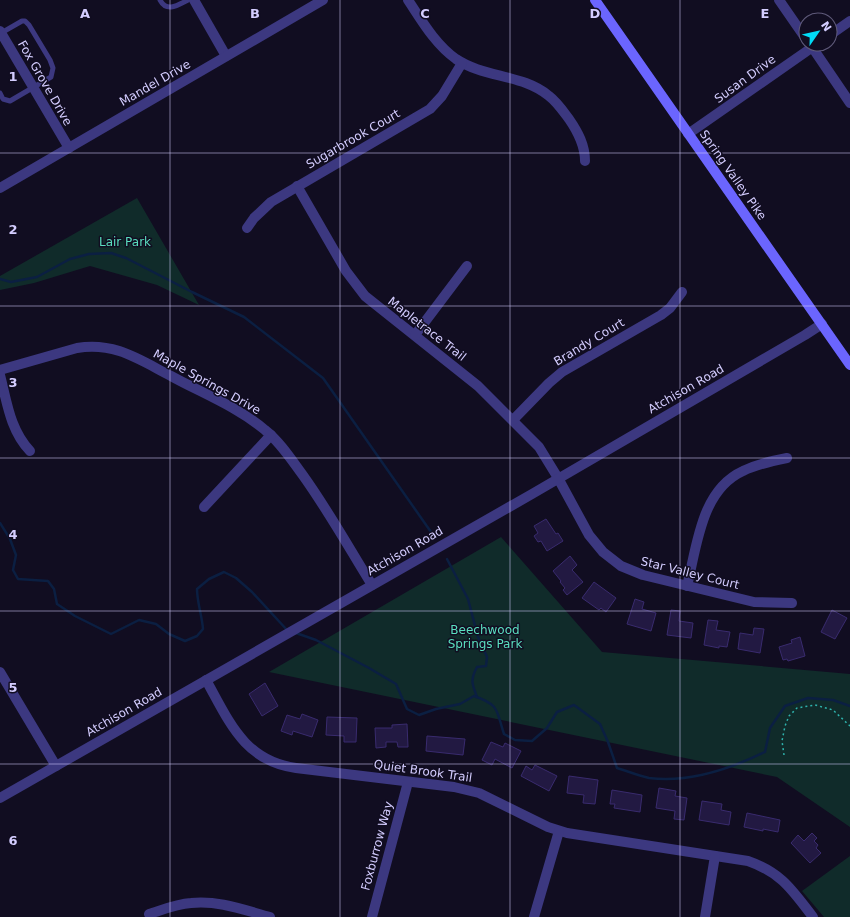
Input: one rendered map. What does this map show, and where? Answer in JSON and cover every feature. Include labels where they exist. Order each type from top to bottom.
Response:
[{"type":"street","points":[[194,0],[226,56]]},
{"type":"street","name":"Mandel Drive","points":[[0,188],[322,0]]},
{"type":"street","points":[[408,0],[432,36],[445,50],[462,63],[474,68],[525,82],[540,89],[556,101],[580,135],[584,147],[585,161]]},
{"type":"street","name":"Spring Valley Pike","points":[[595,0],[850,365]]},
{"type":"street","points":[[779,0],[798,26]]},
{"type":"street","points":[[838,29],[850,21]]},
{"type":"street","name":"Fox Grove Drive","points":[[1,32],[69,148]]},
{"type":"street","name":"Susan Drive","points":[[688,134],[800,52]]},
{"type":"street","points":[[816,52],[850,102]]},
{"type":"street","name":"Sugarbrook Court","points":[[247,228],[262,209],[271,202],[430,109],[442,96],[462,63]]},
{"type":"street","name":"Mapletrace Trail","points":[[297,186],[342,265],[365,296],[478,386],[539,447],[558,478]]},
{"type":"street","points":[[415,335],[466,266]]},
{"type":"street","name":"Brandy Court","points":[[513,420],[549,383],[562,372],[661,315],[670,308],[682,292]]},
{"type":"street","name":"Atchison Road","points":[[0,798],[558,478],[822,324]]},
{"type":"street","name":"Maple Springs Drive","points":[[0,370],[77,348],[88,346],[110,348],[130,354],[236,410],[254,421],[271,435],[287,453],[317,496],[372,585]]},
{"type":"street","points":[[0,375],[12,424],[30,451]]},
{"type":"street","points":[[204,507],[271,435]]},
{"type":"street","points":[[688,586],[704,516],[712,499],[725,483],[742,471],[761,464],[787,458]]},
{"type":"street","name":"Star Valley Court","points":[[558,478],[589,535],[602,552],[621,566],[643,575],[754,602],[792,603]]},
{"type":"street","points":[[0,672],[56,766]]},
{"type":"street","name":"Quiet Brook Trail","points":[[206,680],[235,731],[251,748],[264,758],[278,764],[290,767],[454,787],[479,793],[559,831],[748,861],[769,870],[788,884],[814,917]]},
{"type":"street","name":"Foxburrow Way","points":[[372,917],[408,782]]},
{"type":"street","points":[[534,917],[559,831]]},
{"type":"street","points":[[705,917],[715,856]]},
{"type":"street","points":[[149,914],[171,906],[202,902],[224,904],[270,917]]},
{"type":"lane","points":[[160,0],[162,4],[172,8],[188,0]]},
{"type":"lane","points":[[0,93],[3,98],[10,101],[51,77],[53,68],[50,60],[29,25],[24,21],[1,32]]},
{"type":"path","points":[[784,755],[782,741],[785,726],[789,716],[797,708],[815,705],[833,710],[850,726]]},
{"type":"green space","name":"Lair Park","points":[[137,198],[199,305],[157,285],[90,266],[34,283],[0,290],[0,276]]},
{"type":"green space","name":"Beechwood Springs Park","points":[[501,537],[602,652],[850,674],[850,827],[777,777],[269,672]]},
{"type":"green space","points":[[850,856],[850,917],[824,917],[802,891]]},
{"type":"building","points":[[546,519],[556,534],[558,533],[563,541],[547,551],[541,541],[538,542],[534,536],[538,533],[534,526]]},
{"type":"building","points":[[570,556],[577,565],[572,570],[583,582],[567,595],[563,590],[565,588],[560,582],[561,581],[553,571]]},
{"type":"building","points":[[594,582],[616,598],[606,612],[601,608],[599,610],[582,598]]},
{"type":"building","points":[[635,599],[644,602],[642,609],[656,613],[651,631],[627,624]]},
{"type":"building","points":[[671,610],[680,611],[679,621],[693,623],[691,638],[667,635]]},
{"type":"building","points":[[832,610],[847,618],[835,639],[821,632]]},
{"type":"building","points":[[708,620],[718,621],[716,630],[730,632],[727,647],[719,646],[719,648],[704,645]]},
{"type":"building","points":[[754,628],[764,629],[760,653],[738,649],[740,633],[753,635]]},
{"type":"building","points":[[800,637],[805,656],[788,661],[787,659],[783,660],[779,647],[792,643],[791,640]]},
{"type":"building","points":[[265,683],[278,706],[262,716],[249,694]]},
{"type":"building","points":[[302,714],[318,720],[312,737],[293,731],[292,735],[281,731],[287,715],[300,719]]},
{"type":"building","points":[[327,717],[357,718],[356,742],[344,742],[344,736],[326,735]]},
{"type":"building","points":[[407,724],[408,747],[398,747],[397,742],[386,742],[386,747],[376,748],[375,728],[392,728],[392,725]]},
{"type":"building","points":[[427,736],[465,739],[463,755],[426,751]]},
{"type":"building","points":[[491,742],[503,747],[505,743],[521,751],[512,768],[495,759],[492,765],[482,760]]},
{"type":"building","points":[[535,765],[557,776],[549,791],[521,776],[526,766],[532,770]]},
{"type":"building","points":[[569,776],[598,780],[595,804],[583,803],[584,795],[567,793]]},
{"type":"building","points":[[659,788],[676,791],[675,796],[687,798],[684,820],[674,819],[675,811],[656,808]]},
{"type":"building","points":[[612,790],[642,795],[640,812],[614,808],[615,804],[610,804]]},
{"type":"building","points":[[702,801],[722,804],[721,810],[731,812],[729,825],[699,820]]},
{"type":"building","points":[[747,813],[780,820],[778,832],[744,827]]},
{"type":"building","points":[[812,833],[817,838],[814,841],[818,845],[816,848],[821,853],[810,863],[791,843],[798,835],[804,841]]},
{"type":"waterway","points":[[0,279],[11,282],[37,277],[70,259],[89,254],[111,253],[126,258],[244,317],[323,378],[431,532]]},
{"type":"waterway","points":[[0,523],[10,539],[16,555],[13,570],[18,579],[48,581],[54,589],[57,604],[75,616],[111,634],[139,620],[156,624],[169,634],[185,641],[197,636],[203,629],[197,589],[209,579],[224,572],[236,578],[252,592],[287,630]]},
{"type":"waterway","points":[[447,559],[468,599],[478,637],[487,657],[486,666],[477,667],[473,675],[473,685],[477,697]]},
{"type":"waterway","points":[[296,633],[316,640],[396,684],[407,709],[419,715],[436,709],[460,704],[474,696],[489,702],[496,709],[504,734],[515,740],[532,741],[547,728],[557,712],[574,705],[600,724],[617,768],[649,778],[679,778],[708,773],[738,764],[765,752],[770,728],[785,706],[808,698],[833,700],[850,706]]}]
